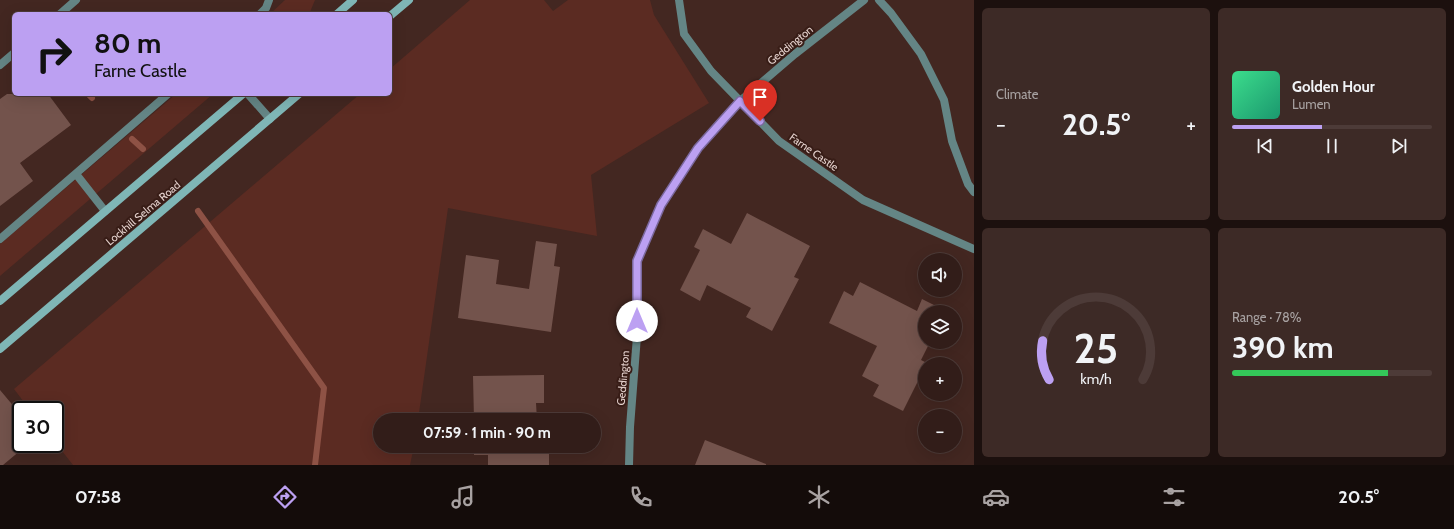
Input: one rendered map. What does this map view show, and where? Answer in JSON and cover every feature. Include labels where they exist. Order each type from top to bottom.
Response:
[{"type":"main road","points":[[339,12],[353,0]]},
{"type":"main road","points":[[392,14],[409,0]]},
{"type":"main road","points":[[0,301],[241,96]]},
{"type":"main road","name":"Lockhill Selma Road","points":[[0,349],[297,96]]},
{"type":"street","points":[[62,12],[76,0]]},
{"type":"street","points":[[262,12],[266,8],[269,0]]},
{"type":"street","name":"Farne Castle","points":[[679,0],[684,34],[711,71],[779,140],[863,200],[974,249]]},
{"type":"street","name":"Geddington","points":[[630,465],[630,427],[637,336],[637,261],[661,205],[698,148],[740,101],[795,54],[864,0]]},
{"type":"street","points":[[878,0],[891,12],[921,54],[944,100],[952,141],[968,184],[974,192]]},
{"type":"street","points":[[0,65],[12,55]]},
{"type":"street","points":[[0,239],[166,96]]},
{"type":"street","points":[[250,96],[270,119]]},
{"type":"street","points":[[76,174],[106,211]]},
{"type":"shaded area","points":[[285,0],[315,0],[310,12],[272,12]]},
{"type":"shaded area","points":[[470,0],[544,0],[553,11],[568,0],[650,0],[654,15],[709,103],[591,175],[597,236],[448,208],[419,413],[373,413],[373,453],[413,453],[410,465],[73,465],[64,453],[64,401],[23,401],[14,389],[358,96],[392,96],[392,67]]},
{"type":"shaded area","points":[[174,96],[211,96],[0,276],[0,244]]},
{"type":"building","points":[[7,94],[12,94],[12,96],[49,96],[71,125],[20,163],[33,181],[0,206],[0,99]]},
{"type":"building","points":[[747,213],[810,246],[794,277],[799,279],[772,331],[746,317],[751,308],[707,285],[700,301],[680,290],[700,250],[694,247],[703,229],[731,244]]},
{"type":"building","points":[[536,241],[557,244],[554,266],[560,267],[551,332],[458,318],[466,255],[499,260],[496,284],[529,289]]},
{"type":"building","points":[[860,282],[917,311],[918,309],[918,349],[926,349],[922,357],[918,357],[918,381],[903,411],[873,396],[879,385],[862,376],[877,346],[829,323],[844,291],[853,296]]},
{"type":"building","points":[[922,299],[934,305],[920,305]]},
{"type":"building","points":[[544,375],[544,403],[536,403],[537,413],[474,413],[473,376]]},
{"type":"building","points":[[0,390],[12,404],[12,453],[17,453],[3,465],[0,465]]},
{"type":"building","points":[[705,440],[766,464],[766,465],[695,465]]},
{"type":"building","points":[[474,453],[549,453],[549,465],[488,465],[488,455],[474,455]]},
{"type":"waterway","points":[[132,139],[143,149]]},
{"type":"waterway","points":[[198,211],[324,388],[315,465]]},
{"type":"route","points":[[637,321],[637,261],[661,205],[698,148],[740,101],[760,121]]}]
